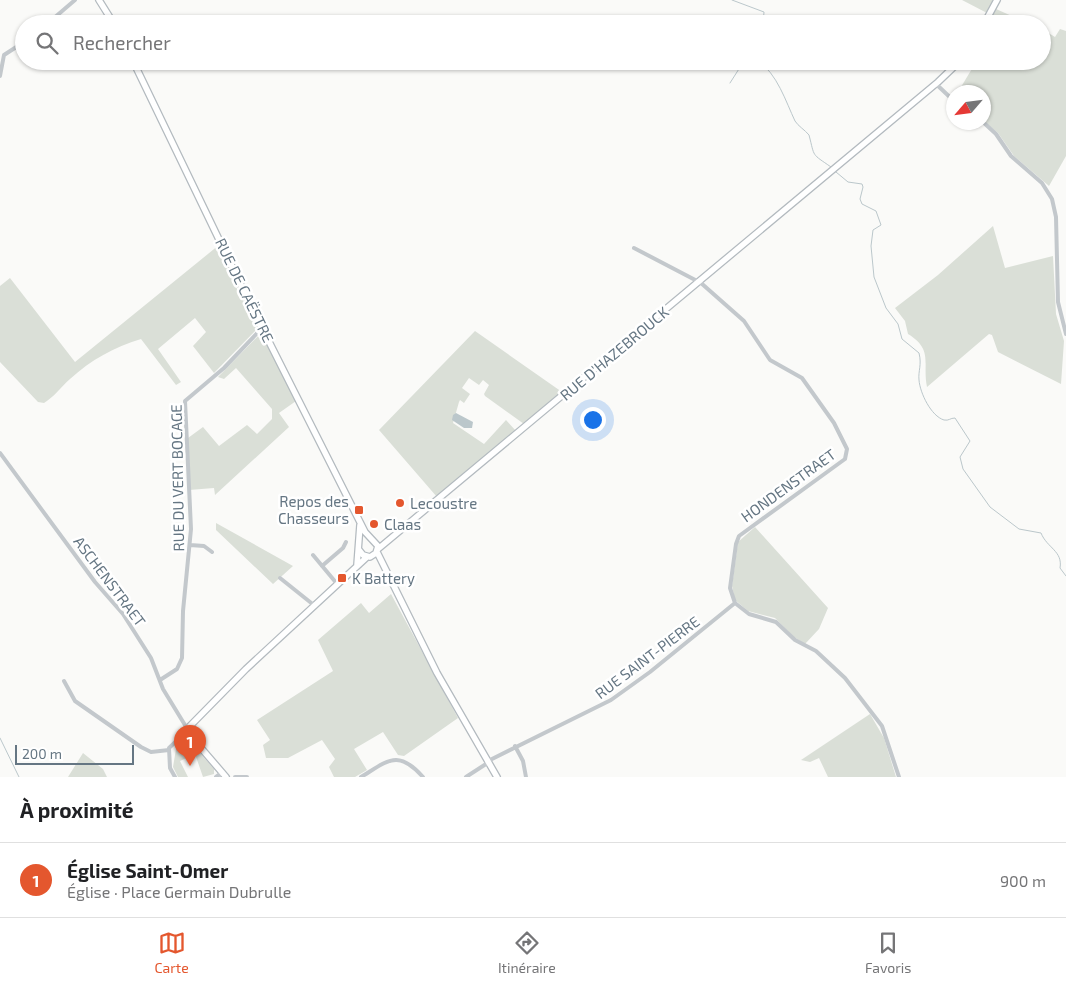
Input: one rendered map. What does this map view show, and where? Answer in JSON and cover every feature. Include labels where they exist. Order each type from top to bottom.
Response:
[{"type":"street","points":[[58,15],[75,0]]},
{"type":"street","points":[[99,0],[108,15]]},
{"type":"street","points":[[989,15],[997,0]]},
{"type":"street","points":[[0,76],[4,55],[15,48]]},
{"type":"street","name":"RUE DE CAËSTRE","points":[[138,70],[262,328],[358,518],[370,538]]},
{"type":"street","name":"RUE D'HAZEBROUCK","points":[[377,548],[394,536],[699,282],[951,70]]},
{"type":"street","points":[[936,84],[946,93]]},
{"type":"street","points":[[991,129],[1014,158],[1044,186],[1054,202],[1058,297],[1060,317],[1066,334]]},
{"type":"street","name":"HONDENSTRAET","points":[[634,248],[699,282],[744,321],[770,360],[804,381],[833,420],[847,451],[844,460],[749,528],[738,538],[730,588],[735,603]]},
{"type":"street","name":"RUE DU VERT BOCAGE","points":[[160,680],[173,672],[181,662],[183,611],[190,545],[184,401],[224,368],[262,328]]},
{"type":"street","name":"ASCHENSTRAET","points":[[0,453],[97,584],[123,614],[151,658],[177,715],[188,730]]},
{"type":"street","name":"RUE DE CAËSTRE","points":[[358,518],[360,543]]},
{"type":"street","points":[[352,573],[358,563],[360,543],[370,538],[377,548],[384,567],[426,649],[495,777]]},
{"type":"street","points":[[322,566],[342,549],[346,542]]},
{"type":"street","points":[[190,545],[204,546],[212,552]]},
{"type":"street","points":[[175,777],[170,768],[169,750],[172,744],[188,730],[239,676],[377,548]]},
{"type":"street","points":[[359,550],[362,555],[369,557],[384,567]]},
{"type":"street","points":[[313,555],[338,585]]},
{"type":"street","points":[[280,578],[315,606]]},
{"type":"street","points":[[735,603],[746,613],[776,622],[795,640],[816,650],[845,678],[882,726],[900,777]]},
{"type":"street","name":"RUE SAINT-PIERRE","points":[[466,777],[515,746],[611,700],[657,667],[735,603]]},
{"type":"street","points":[[64,681],[75,701],[142,747],[151,752],[169,750]]},
{"type":"street","points":[[188,730],[224,774],[216,777]]},
{"type":"street","points":[[515,746],[523,761],[526,777]]},
{"type":"street","points":[[361,777],[386,761],[397,759],[408,762],[423,777]]},
{"type":"street","points":[[235,777],[247,777]]},
{"type":"shaded area","points":[[962,0],[993,0],[987,13]]},
{"type":"shaded area","points":[[996,9],[1010,15],[993,15]]},
{"type":"shaded area","points":[[1060,29],[1066,31],[1066,156],[1049,186],[1014,156],[998,133],[991,127],[991,85],[962,85],[971,70],[1051,70],[1051,35],[1055,37]]},
{"type":"shaded area","points":[[993,226],[1005,268],[1053,256],[1056,314],[1064,341],[1061,384],[998,352],[992,335],[989,334],[927,387],[924,351],[916,340],[908,334],[905,321],[895,308],[938,275]]},
{"type":"shaded area","points":[[219,245],[236,287],[258,328],[214,373],[193,346],[206,332],[195,318],[158,349],[181,382],[176,385],[141,339],[112,350],[95,360],[78,372],[44,403],[38,402],[0,362],[0,286],[10,278],[75,362]]},
{"type":"shaded area","points":[[475,331],[562,392],[524,424],[485,396],[484,394],[489,385],[483,380],[479,385],[469,378],[462,388],[470,394],[464,403],[460,400],[453,423],[484,444],[506,420],[516,431],[437,497],[379,430]]},
{"type":"shaded area","points":[[261,333],[296,401],[279,413],[289,427],[215,495],[214,488],[189,490],[188,438],[203,427],[219,446],[247,425],[257,434],[272,419],[272,409],[236,368],[224,379],[218,377]]},
{"type":"shaded area","points":[[456,413],[473,422],[472,428],[464,428],[452,420],[453,415]]},
{"type":"shaded area","points":[[216,523],[293,566],[273,584],[216,530]]},
{"type":"shaded area","points":[[755,527],[828,608],[819,629],[805,644],[794,637],[775,618],[748,611],[735,600],[732,586],[738,542]]},
{"type":"shaded area","points":[[391,594],[458,718],[404,756],[398,755],[383,732],[354,749],[367,770],[355,777],[334,777],[329,767],[335,759],[322,740],[288,758],[266,758],[263,745],[270,740],[257,720],[333,671],[318,640],[361,603],[369,613]]},
{"type":"shaded area","points":[[870,714],[884,738],[896,777],[828,777],[819,758],[810,762],[801,760]]},
{"type":"shaded area","points":[[191,743],[214,769],[214,774],[203,777],[195,754],[180,761],[188,777],[178,777],[173,767],[176,749]]},
{"type":"shaded area","points":[[83,753],[103,769],[107,777],[68,777]]},
{"type":"waterway","points":[[732,0],[764,12],[764,15]]},
{"type":"waterway","points":[[730,83],[738,70]]},
{"type":"waterway","points":[[768,70],[776,80],[795,121],[809,135],[815,154],[831,167]]},
{"type":"waterway","points":[[836,172],[848,182],[862,184],[860,199],[862,204],[876,211],[881,225],[873,230],[871,246],[874,277],[886,308],[898,324],[902,339],[919,353],[920,385],[927,403],[939,418],[944,420],[955,418],[970,441],[960,457],[963,469],[990,507],[1019,529],[1041,533],[1057,553],[1060,568],[1066,576]]},
{"type":"waterway","points":[[0,738],[19,777]]},
{"type":"place","name":"Lecoustre","points":[[400,503]]},
{"type":"place","name":"Repos des Chasseurs","points":[[359,510]]},
{"type":"place","name":"Claas","points":[[374,524]]},
{"type":"place","name":"K Battery","points":[[342,578]]},
{"type":"place","name":"Église Saint-Omer","points":[[190,766]]}]
